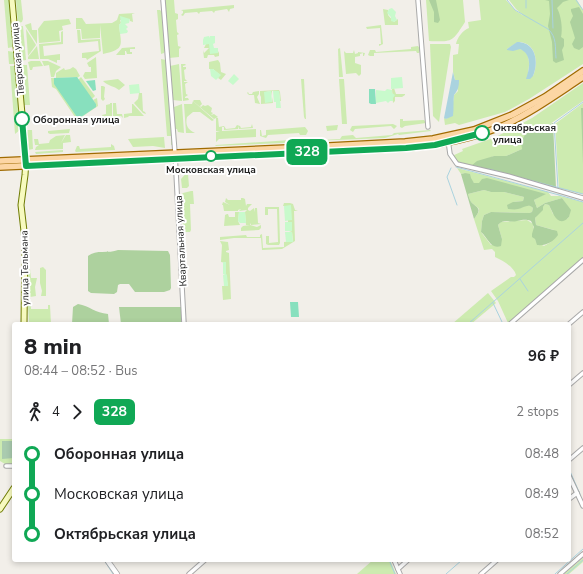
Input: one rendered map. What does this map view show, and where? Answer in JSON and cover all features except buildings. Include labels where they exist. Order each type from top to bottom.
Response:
[{"type":"main road","name":"Тверская улица","points":[[12,0],[26,163]]},
{"type":"main road","points":[[0,166],[26,163],[176,155],[406,148],[435,145],[512,115],[545,97],[583,71]]},
{"type":"main road","points":[[448,140],[482,133],[515,120],[583,77]]},
{"type":"main road","points":[[0,161],[26,163]]},
{"type":"main road","name":"улица Тельмана","points":[[24,322],[26,246],[21,205],[26,163]]},
{"type":"main road","points":[[0,509],[12,491]]},
{"type":"street","points":[[163,0],[176,155]]},
{"type":"street","points":[[418,0],[428,127]]},
{"type":"street","points":[[448,140],[450,154],[458,164],[508,176],[583,198]]},
{"type":"street","name":"Квартальная улица","points":[[176,155],[184,322]]},
{"type":"street","points":[[512,322],[583,260]]},
{"type":"street","points":[[571,322],[583,312]]},
{"type":"street","points":[[571,384],[583,373]]},
{"type":"street","points":[[571,458],[583,448]]},
{"type":"street","points":[[6,466],[12,466]]},
{"type":"street","points":[[571,480],[583,506]]},
{"type":"street","points":[[571,497],[577,492]]},
{"type":"street","points":[[579,498],[583,494]]},
{"type":"street","points":[[560,574],[583,554]]},
{"type":"street","points":[[108,562],[116,574]]},
{"type":"street","points":[[189,574],[203,562]]},
{"type":"street","points":[[395,562],[400,574]]},
{"type":"street","points":[[398,569],[406,562]]},
{"type":"street","points":[[481,574],[495,562]]},
{"type":"green space","points":[[4,0],[9,0],[13,47],[8,48]]},
{"type":"green space","points":[[16,0],[21,0],[23,19],[22,22],[18,23]]},
{"type":"green space","points":[[164,0],[174,0],[175,13],[178,14],[178,19],[176,20],[177,32],[179,34],[177,35],[178,46],[181,47],[179,49],[179,57],[169,58]]},
{"type":"green space","points":[[426,0],[463,0],[465,22],[457,34],[448,41],[429,41]]},
{"type":"green space","points":[[429,0],[436,0],[440,20],[438,23],[434,22],[434,12]]},
{"type":"green space","points":[[479,0],[506,0],[516,11],[524,16],[509,0],[577,0],[583,10],[583,64],[529,99],[505,112],[459,125],[455,123],[445,125],[444,118],[447,119],[454,95],[458,91],[453,72],[453,55],[458,54],[459,44],[456,44],[463,32],[469,28],[468,22],[481,20]],"holes":[[[518,42],[529,45],[536,59],[533,76],[528,72],[529,62],[526,52],[518,49],[507,49]]]},
{"type":"green space","points":[[545,0],[569,0],[563,2],[557,8],[560,14],[562,30],[561,37],[564,39],[564,46],[562,50],[564,60],[556,63],[553,61],[552,42],[548,26],[550,14],[549,1]]},
{"type":"green space","points":[[234,5],[234,8],[230,9],[229,12],[227,9],[215,11],[214,13],[212,11],[200,12],[199,14],[197,12],[185,13],[183,16],[181,15],[183,11],[181,10]]},
{"type":"green space","points":[[579,7],[583,14],[583,47],[579,50],[574,48],[572,44],[575,38],[570,22],[573,16],[571,9]]},
{"type":"green space","points":[[392,8],[396,12],[395,16],[397,20],[394,22],[391,21],[391,17],[387,13],[389,9]]},
{"type":"green space","points":[[383,9],[388,10],[388,15],[394,22],[398,19],[398,25],[385,25]]},
{"type":"green space","points":[[157,10],[162,12],[165,51],[161,54]]},
{"type":"green space","points":[[135,13],[132,14],[133,22],[130,21],[130,19],[120,20],[121,23],[119,25],[121,42],[119,48],[103,54],[100,25],[100,38],[82,39],[81,29],[76,29],[76,18],[82,18],[86,24],[112,23],[117,20],[119,14]]},
{"type":"green space","points":[[120,16],[130,19],[129,23],[125,24],[128,27],[126,29],[128,31],[127,33],[120,34]]},
{"type":"green space","points":[[69,19],[71,24],[62,26],[63,30],[59,31],[60,41],[39,43],[38,29],[44,21]]},
{"type":"green space","points":[[31,23],[32,30],[37,30],[37,44],[25,25]]},
{"type":"green space","points":[[381,25],[383,44],[379,46],[379,44],[381,44],[380,28],[367,29],[366,27]]},
{"type":"green space","points":[[23,26],[26,60],[21,61],[18,27]]},
{"type":"green space","points":[[26,29],[36,45],[28,56]]},
{"type":"green space","points":[[77,30],[80,30],[81,40],[100,39],[101,51],[87,60],[86,58],[82,58],[82,53],[99,51],[98,41],[78,43]]},
{"type":"green space","points":[[63,31],[63,44],[43,46],[44,56],[60,54],[60,60],[57,60],[57,63],[48,59],[40,59],[39,44],[61,42],[61,32]]},
{"type":"green space","points":[[209,36],[210,38],[210,36],[215,36],[215,43],[213,44],[214,48],[218,48],[218,53],[210,54],[209,44],[203,45],[204,37]]},
{"type":"green space","points":[[206,44],[209,44],[218,53],[219,51],[219,56],[215,57],[214,55],[208,55],[207,58],[204,58],[203,50],[204,53],[209,48],[204,48]]},
{"type":"green space","points":[[430,44],[450,44],[451,47],[439,122],[433,116]]},
{"type":"green space","points":[[37,46],[39,59],[28,59],[28,57]]},
{"type":"green space","points":[[418,46],[420,49],[419,53],[416,51],[374,53],[374,56],[368,55],[370,50],[375,50],[376,52],[411,49],[411,47]]},
{"type":"green space","points":[[135,47],[135,49],[130,49],[132,54],[127,54],[125,51],[125,55],[116,55],[122,48]]},
{"type":"green space","points":[[340,48],[343,77],[339,77],[338,49]]},
{"type":"green space","points":[[354,50],[355,54],[358,52],[365,53],[364,56],[363,53],[360,54],[360,56],[355,57],[355,63],[361,65],[361,74],[359,76],[356,73],[346,74],[344,51],[346,53],[353,53]]},
{"type":"green space","points":[[8,51],[14,52],[15,64],[9,64]]},
{"type":"green space","points":[[96,57],[97,78],[85,79],[83,76],[85,72],[91,72],[91,67],[89,67],[87,63]]},
{"type":"green space","points":[[161,59],[166,60],[173,145],[171,145],[171,136],[167,136]]},
{"type":"green space","points":[[218,60],[220,63],[221,72],[226,74],[221,80],[218,78],[220,75],[213,69],[209,69],[209,62]]},
{"type":"green space","points":[[40,61],[43,66],[33,67],[32,70],[30,70],[28,62]]},
{"type":"green space","points":[[42,61],[48,61],[61,67],[56,71],[54,77],[51,77],[49,65],[44,66]]},
{"type":"green space","points":[[179,64],[182,101],[173,100],[170,66]]},
{"type":"green space","points":[[181,64],[186,65],[183,66],[186,67],[184,70],[185,79],[187,81],[184,82],[188,82],[185,84],[186,94],[188,95],[185,98],[188,98],[189,100],[183,101]]},
{"type":"green space","points":[[21,65],[27,65],[30,105],[24,105]]},
{"type":"green space","points":[[10,66],[15,66],[20,130],[15,134]]},
{"type":"green space","points":[[73,67],[80,76],[77,78],[56,78],[56,73],[64,68],[65,70]]},
{"type":"green space","points":[[210,69],[213,69],[221,75],[216,80],[211,76]]},
{"type":"green space","points":[[234,74],[239,79],[233,85],[228,81]]},
{"type":"green space","points":[[77,77],[96,104],[96,107],[81,117],[77,117],[54,84],[54,78]]},
{"type":"green space","points":[[81,77],[95,96],[92,99],[78,80]]},
{"type":"green space","points":[[402,77],[403,88],[391,89],[391,78]]},
{"type":"green space","points":[[51,78],[54,78],[54,84],[96,104],[93,100],[97,98],[98,106],[77,120],[56,89],[52,87]]},
{"type":"green space","points":[[118,79],[125,85],[119,90],[103,81]]},
{"type":"green space","points":[[301,79],[304,79],[306,119],[304,117]]},
{"type":"green space","points":[[339,79],[344,79],[347,124],[342,124]]},
{"type":"green space","points":[[95,80],[96,90],[93,91],[86,81]]},
{"type":"green space","points":[[583,83],[583,101],[550,124],[550,130],[543,132],[522,149],[506,156],[494,156],[471,166],[457,163],[452,156],[463,151],[462,149],[496,137],[532,118]]},
{"type":"green space","points":[[139,84],[140,93],[130,94],[129,85]]},
{"type":"green space","points":[[101,86],[105,87],[105,99],[103,101],[101,99]]},
{"type":"green space","points":[[394,88],[396,94],[405,95],[402,97],[395,97],[395,101],[393,103],[392,89]]},
{"type":"green space","points":[[369,89],[375,89],[376,104],[369,103]]},
{"type":"green space","points":[[387,89],[392,90],[392,93],[395,95],[393,101],[388,103],[386,101],[376,103],[376,90],[385,91]]},
{"type":"green space","points":[[279,90],[281,101],[279,91],[272,91],[272,96],[271,91],[265,92],[265,102],[272,102],[272,97],[273,103],[261,104],[260,91]]},
{"type":"green space","points":[[259,91],[257,97],[260,104],[255,103],[254,95],[249,95],[247,93],[252,94],[253,92]]},
{"type":"green space","points":[[271,91],[272,102],[265,103],[264,92]]},
{"type":"green space","points":[[273,91],[279,91],[281,108],[276,108]]},
{"type":"green space","points":[[139,93],[142,93],[143,111],[146,114],[143,113],[134,103],[138,99]]},
{"type":"green space","points":[[200,100],[202,104],[200,106],[201,107],[203,105],[208,105],[212,108],[211,112],[213,113],[211,115],[214,114],[218,117],[214,119],[193,101]]},
{"type":"green space","points":[[193,101],[214,120],[212,121],[200,112],[193,112],[187,117],[186,122],[189,129],[195,133],[186,133],[184,104],[192,104]]},
{"type":"green space","points":[[112,103],[112,117],[103,117],[102,115],[106,114],[106,105]]},
{"type":"green space","points":[[113,103],[116,103],[117,114],[122,114],[123,118],[121,116],[113,117]]},
{"type":"green space","points":[[583,103],[583,194],[559,188],[555,124]]},
{"type":"green space","points":[[132,104],[144,116],[129,116],[124,118],[124,114],[132,113]]},
{"type":"green space","points":[[182,104],[184,133],[178,132],[177,129],[175,129],[174,107]]},
{"type":"green space","points":[[581,108],[583,108],[583,164]]},
{"type":"green space","points":[[216,118],[218,118],[219,127],[224,126],[226,129],[235,128],[237,125],[241,128],[251,127],[252,124],[253,128],[239,129],[238,126],[238,129],[224,130],[224,127],[222,127],[222,131],[256,129],[256,137],[219,139],[216,142],[216,132],[220,131],[216,131]]},
{"type":"green space","points":[[400,119],[403,119],[403,121],[424,120],[426,123],[405,126],[402,128],[400,127]]},
{"type":"green space","points":[[553,123],[556,188],[471,166],[477,161],[494,156],[506,156],[522,149],[521,142],[526,133],[537,130],[543,132],[550,130],[550,124]]},
{"type":"green space","points":[[393,124],[397,126],[394,129],[391,126],[355,129],[353,132],[350,130],[352,126]]},
{"type":"green space","points":[[338,125],[337,130],[327,131],[326,126]]},
{"type":"green space","points":[[305,127],[308,131],[306,135],[300,135],[299,133],[268,135],[266,138],[260,136],[260,130],[262,136],[266,135],[266,130]]},
{"type":"green space","points":[[70,129],[69,133],[48,133],[48,131]]},
{"type":"green space","points":[[26,130],[32,130],[33,149],[28,150]]},
{"type":"green space","points":[[430,130],[431,131],[398,134],[385,138],[312,141],[314,138],[319,138],[320,140],[340,139],[342,136],[353,135],[356,138]]},
{"type":"green space","points":[[65,135],[61,143],[66,135],[70,135],[71,142],[63,143],[63,149],[35,150],[39,145],[35,145],[34,139],[38,139],[39,144],[49,143],[50,140],[56,136]]},
{"type":"green space","points":[[164,137],[165,148],[153,146],[133,147],[128,139]]},
{"type":"green space","points":[[305,139],[308,142],[215,146],[216,145]]},
{"type":"green space","points":[[111,144],[114,146],[115,150],[75,151],[77,146],[79,146],[80,149],[111,147]]},
{"type":"green space","points":[[63,150],[63,152],[36,154],[35,152]]},
{"type":"green space","points":[[191,168],[194,168],[188,174],[189,186],[187,188],[182,188],[181,179]]},
{"type":"green space","points":[[457,168],[548,192],[551,196],[560,196],[583,202],[583,259],[509,322],[508,322],[498,301],[491,291],[516,275],[510,267],[495,257],[495,252],[492,249],[484,250],[474,219],[479,210],[471,202],[468,194],[484,190],[491,192],[504,192],[524,197],[523,201],[513,202],[521,208],[527,205],[533,208],[532,212],[529,213],[491,212],[484,215],[481,232],[491,245],[502,239],[498,225],[501,222],[527,220],[533,224],[536,242],[544,246],[551,242],[554,230],[536,225],[535,218],[545,204],[549,205],[553,214],[567,219],[569,217],[570,210],[562,198],[545,203],[537,208],[534,200],[545,194],[474,183],[465,173],[461,174]]},
{"type":"green space","points":[[461,174],[470,174],[474,183],[479,183],[482,179],[487,178],[546,194],[534,200],[537,208],[545,203],[562,198],[571,210],[569,217],[565,220],[559,221],[549,205],[545,204],[543,210],[535,218],[536,225],[557,231],[558,235],[554,240],[546,244],[537,245],[535,239],[532,237],[534,227],[531,221],[505,221],[498,225],[502,239],[501,246],[498,247],[492,245],[481,232],[484,215],[491,212],[529,213],[532,212],[533,208],[528,206],[517,209],[508,209],[507,205],[513,202],[523,201],[524,197],[504,192],[491,192],[484,190],[468,194],[471,202],[479,210],[474,219]]},
{"type":"green space","points":[[193,191],[194,204],[190,204],[191,230],[190,232],[185,232],[183,227],[181,195]]},
{"type":"green space","points":[[226,198],[228,200],[241,200],[241,198],[243,198],[245,199],[246,206],[247,204],[252,204],[248,210],[250,211],[254,208],[255,212],[255,208],[257,208],[258,223],[261,224],[251,225],[251,223],[250,225],[246,225],[245,212],[247,210],[239,211],[241,209],[238,211],[224,211],[222,205],[223,202],[230,205],[225,202]]},
{"type":"green space","points":[[284,203],[293,204],[295,210],[298,211],[294,211],[295,241],[282,249],[262,250],[261,238],[234,238],[220,240],[220,237],[246,235],[247,237],[260,237],[262,234],[263,248],[284,247],[284,242],[293,241],[292,232],[289,232],[292,231],[291,222],[288,222],[288,220],[291,220],[291,206],[283,206]]},
{"type":"green space","points":[[291,205],[292,220],[285,221],[284,206]]},
{"type":"green space","points":[[265,207],[279,207],[279,245],[266,244],[266,236],[269,236],[269,243],[278,242],[277,209],[268,209],[268,215],[265,215]]},
{"type":"green space","points":[[235,212],[239,212],[238,221],[240,225],[224,226],[225,215],[228,214],[229,217],[235,217]]},
{"type":"green space","points":[[239,212],[245,212],[246,223],[240,223],[238,221]]},
{"type":"green space","points":[[285,222],[292,222],[292,231],[285,231]]},
{"type":"green space","points":[[250,225],[257,227],[261,225],[261,228],[259,230],[241,231],[243,226]]},
{"type":"green space","points":[[285,232],[292,232],[293,242],[286,242]]},
{"type":"green space","points":[[220,241],[228,242],[229,250],[226,252],[229,253],[231,299],[223,300],[222,286],[228,286],[226,263],[221,262],[222,245]]},
{"type":"green space","points":[[118,250],[168,251],[170,255],[170,290],[164,292],[135,292],[129,284],[120,284],[118,285],[117,292],[114,294],[91,293],[88,291],[88,256],[99,252],[111,252]]},
{"type":"green space","points":[[223,262],[226,262],[228,286],[224,286],[223,275],[225,275],[223,274]]},
{"type":"green space","points":[[43,267],[46,270],[46,296],[41,296],[40,268]]},
{"type":"green space","points":[[28,269],[30,269],[31,278],[37,278],[35,287],[36,296],[30,297],[28,295]]},
{"type":"green space","points":[[488,293],[496,303],[473,322],[454,322]]},
{"type":"green space","points":[[290,302],[298,302],[299,317],[291,317]]},
{"type":"green space","points":[[78,304],[108,314],[109,322],[72,322],[73,307]]},
{"type":"green space","points":[[28,305],[31,305],[31,309],[48,309],[48,305],[50,305],[51,322],[29,322]]},
{"type":"green space","points":[[119,307],[181,307],[181,322],[121,322]]},
{"type":"green space","points":[[0,439],[12,439],[12,441],[2,442],[2,458],[12,458],[12,464],[5,464],[0,461]]},
{"type":"green space","points":[[2,441],[12,441],[12,458],[2,459]]},
{"type":"green space","points":[[583,558],[583,562],[569,574],[564,574]]},
{"type":"green space","points":[[371,562],[391,562],[396,574],[357,574]]},
{"type":"water","points":[[517,42],[528,45],[532,49],[536,59],[535,71],[530,79],[526,79],[529,66],[527,54],[520,49],[513,51],[507,50]]},
{"type":"water","points":[[453,72],[455,80],[459,80],[459,85],[454,95],[453,116],[446,119],[444,118]]},
{"type":"waterway","points":[[507,0],[515,10],[551,32],[555,42],[556,58]]},
{"type":"waterway","points":[[526,0],[526,8]]},
{"type":"waterway","points":[[552,0],[553,28]]},
{"type":"waterway","points":[[576,0],[583,10]]},
{"type":"waterway","points":[[558,188],[554,123],[583,102]]},
{"type":"waterway","points":[[456,167],[559,195]]},
{"type":"waterway","points":[[451,168],[447,177],[457,205]]},
{"type":"waterway","points":[[489,169],[507,174]]},
{"type":"waterway","points":[[514,176],[583,194]]},
{"type":"waterway","points":[[559,195],[583,202]]},
{"type":"waterway","points":[[470,322],[583,223]]},
{"type":"waterway","points":[[520,279],[528,291]]},
{"type":"waterway","points":[[493,303],[502,322]]},
{"type":"waterway","points":[[571,474],[580,494]]},
{"type":"waterway","points":[[571,560],[583,549]]},
{"type":"waterway","points":[[567,574],[583,560]]},
{"type":"waterway","points":[[105,562],[113,574]]},
{"type":"waterway","points":[[390,562],[395,574]]},
{"type":"waterway","points":[[446,574],[460,562]]},
{"type":"waterway","points":[[555,574],[568,562]]},
{"type":"bus line","name":"328","points":[[22,119],[26,166],[406,148],[435,145],[482,133]]},
{"type":"place","name":"Оборонная улица","points":[[22,119]]},
{"type":"place","name":"Октябрьская улица","points":[[482,133]]},
{"type":"place","name":"Московская улица","points":[[211,156]]}]
